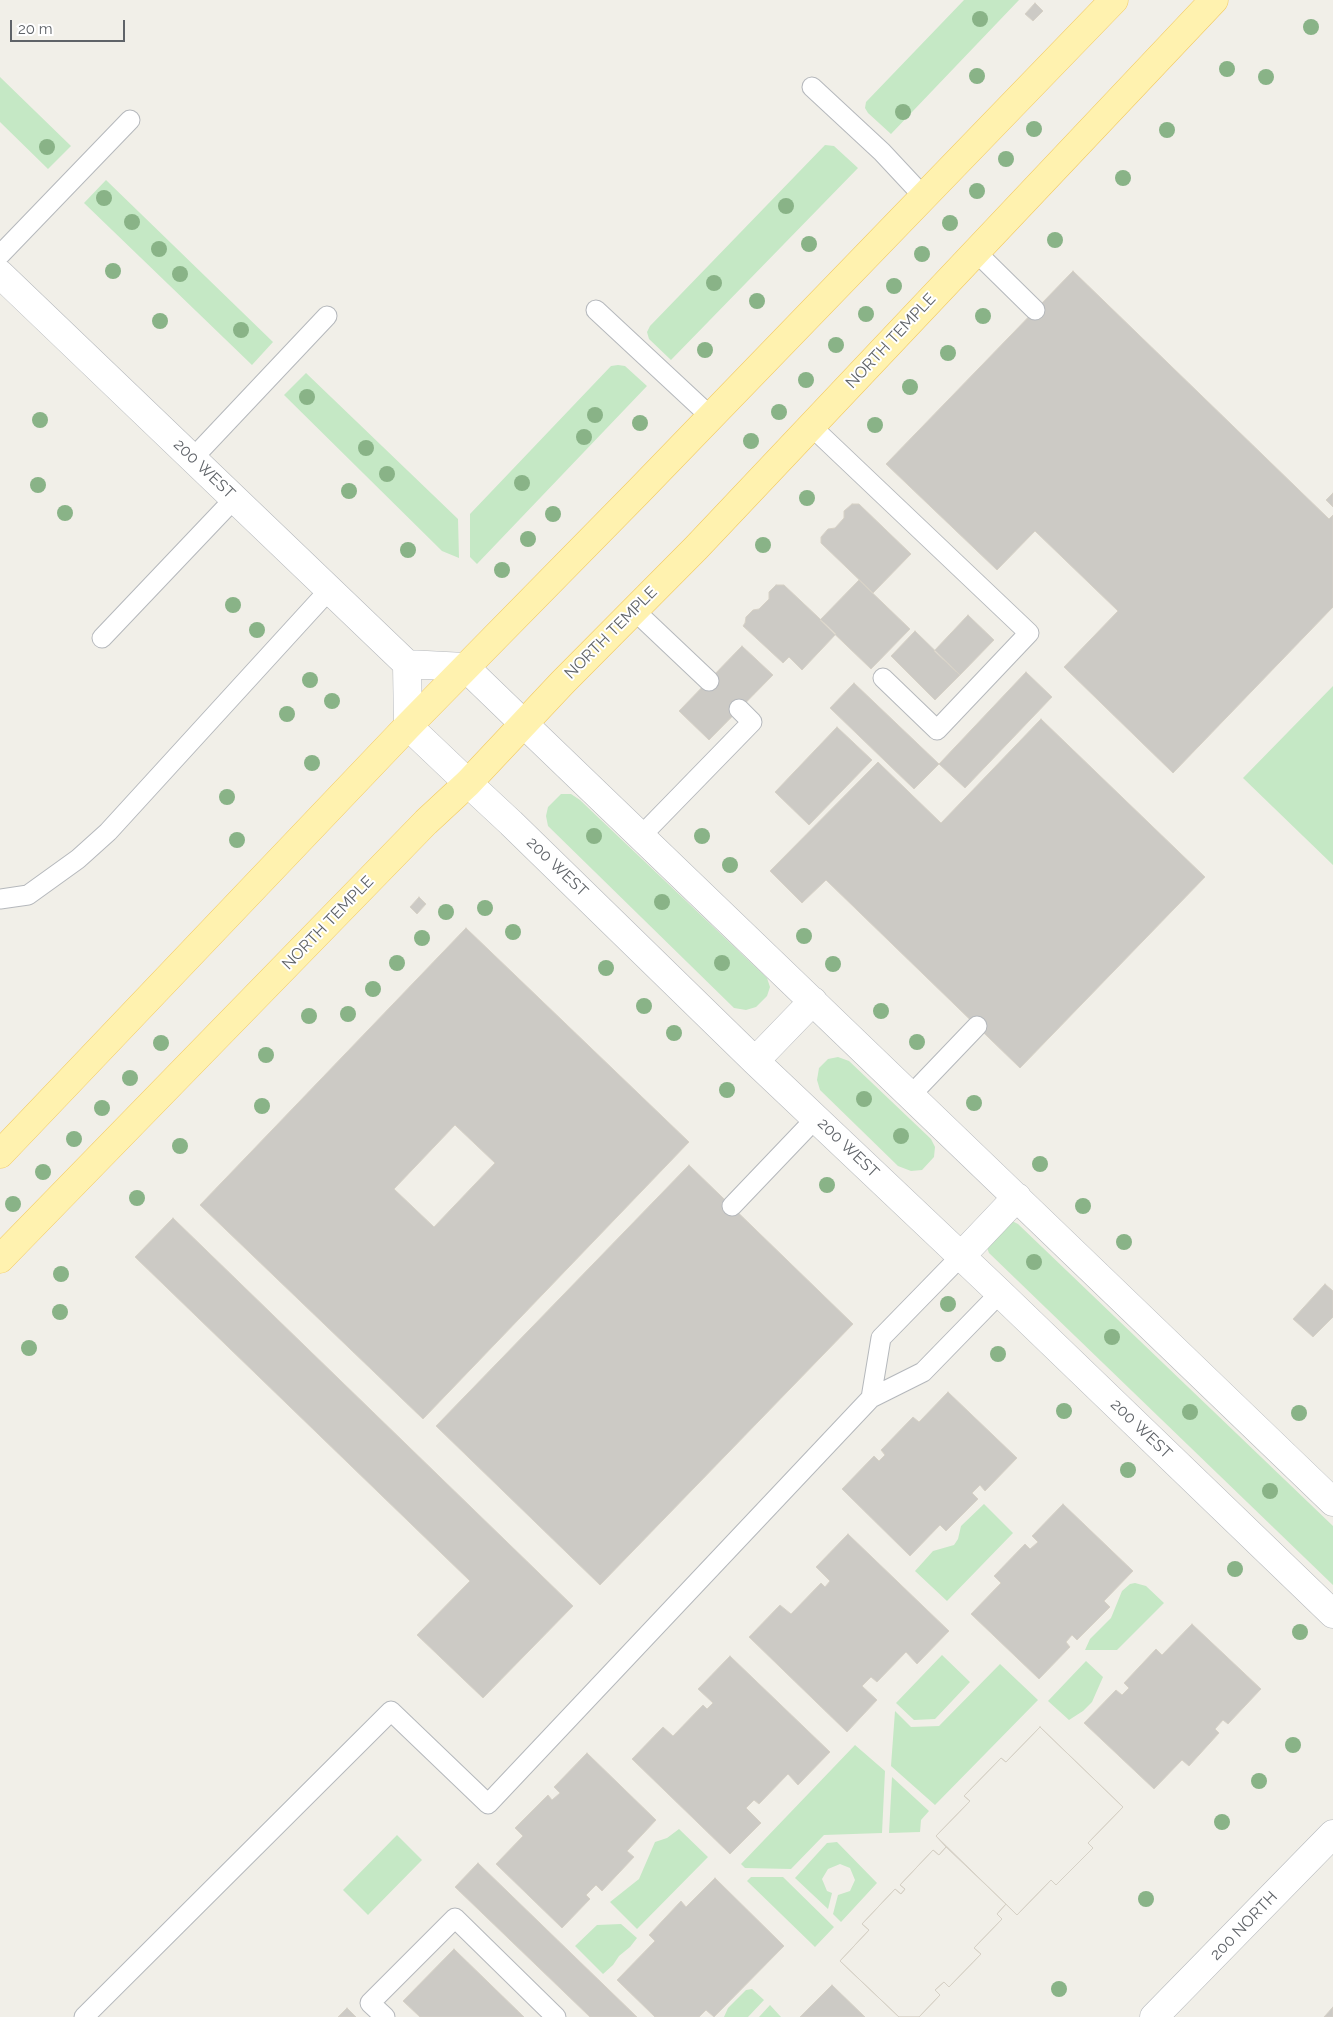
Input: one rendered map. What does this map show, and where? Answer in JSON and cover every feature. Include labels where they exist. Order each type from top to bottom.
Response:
[{"type":"main road","points":[[0,1154],[408,726],[711,417],[1114,0]]},
{"type":"main road","name":"NORTH TEMPLE","points":[[0,1260],[426,822],[468,783],[696,548],[1214,0]]},
{"type":"street","name":"200 WEST","points":[[0,274],[407,664]]},
{"type":"street","points":[[408,726],[407,664],[465,667],[1333,1502]]},
{"type":"street","name":"200 WEST","points":[[408,726],[1333,1614]]},
{"type":"street","points":[[755,1061],[813,1001]]},
{"type":"street","points":[[961,1256],[1017,1197]]},
{"type":"street","name":"200 NORTH","points":[[1154,2017],[1333,1834]]},
{"type":"lane","points":[[812,87],[882,152],[924,197]]},
{"type":"lane","points":[[0,255],[130,120]]},
{"type":"lane","points":[[976,252],[1035,310]]},
{"type":"lane","points":[[596,310],[711,417]]},
{"type":"lane","points":[[193,458],[326,316]]},
{"type":"lane","points":[[811,426],[1029,633],[937,730],[882,678]]},
{"type":"lane","points":[[102,638],[235,498]]},
{"type":"lane","points":[[0,899],[5,900],[28,895],[78,860],[108,832],[330,589]]},
{"type":"lane","points":[[634,610],[709,681]]},
{"type":"lane","points":[[641,836],[752,722],[739,709]]},
{"type":"lane","points":[[911,1095],[977,1026]]},
{"type":"lane","points":[[732,1206],[816,1118]]},
{"type":"lane","points":[[871,1398],[881,1338],[961,1256]]},
{"type":"lane","points":[[84,2017],[391,1711],[488,1804],[871,1398],[923,1372],[1000,1293]]},
{"type":"lane","points":[[385,2017],[370,2003],[455,1918],[556,2017]]},
{"type":"green space","points":[[964,0],[1019,0],[891,134],[868,113],[865,108],[866,102]]},
{"type":"green space","points":[[0,77],[71,146],[48,169],[0,122]]},
{"type":"green space","points":[[825,145],[834,146],[858,168],[671,360],[649,339],[647,332],[650,326]]},
{"type":"green space","points":[[106,180],[273,342],[252,365],[84,203]]},
{"type":"green space","points":[[611,366],[625,366],[647,386],[477,564],[470,557],[470,514]]},
{"type":"green space","points":[[306,373],[458,519],[459,558],[442,551],[284,395]]},
{"type":"green space","points":[[1333,686],[1333,865],[1243,778]]},
{"type":"green space","points":[[561,794],[571,794],[580,800],[767,978],[770,987],[767,996],[756,1007],[746,1010],[734,1008],[548,826],[546,816],[548,807]]},
{"type":"green space","points":[[838,1057],[849,1061],[931,1139],[935,1147],[934,1157],[922,1170],[911,1171],[898,1166],[820,1090],[817,1080],[819,1068],[828,1059]]},
{"type":"green space","points":[[1010,1220],[1018,1224],[1333,1526],[1333,1585],[989,1253],[986,1245]]},
{"type":"green space","points":[[984,1504],[1013,1533],[947,1601],[915,1571],[933,1551],[954,1545],[958,1539],[961,1526]]},
{"type":"green space","points":[[1135,1583],[1146,1586],[1164,1603],[1117,1650],[1085,1650],[1090,1639],[1111,1618],[1122,1591],[1130,1584]]},
{"type":"green space","points":[[942,1655],[970,1682],[935,1719],[914,1720],[896,1703]]},
{"type":"green space","points":[[1086,1661],[1103,1677],[1092,1702],[1083,1711],[1069,1720],[1048,1701]]},
{"type":"green space","points":[[1000,1664],[1038,1700],[935,1805],[891,1766],[895,1711],[911,1727],[939,1726]]},
{"type":"green space","points":[[855,1745],[885,1771],[882,1833],[824,1835],[791,1869],[745,1868],[741,1864]]},
{"type":"green space","points":[[892,1777],[929,1811],[921,1820],[920,1832],[889,1833]]},
{"type":"green space","points":[[679,1829],[708,1857],[637,1929],[610,1902],[639,1879],[655,1842],[667,1838]]},
{"type":"green space","points":[[397,1835],[422,1860],[368,1915],[343,1890]]},
{"type":"green space","points":[[837,1842],[877,1883],[841,1922],[833,1914],[838,1895],[850,1891],[855,1880],[850,1868],[840,1864],[828,1869],[822,1879],[827,1891],[832,1893],[828,1909],[795,1878],[827,1843]]},
{"type":"green space","points":[[751,1877],[783,1877],[834,1927],[815,1947],[747,1881]]},
{"type":"green space","points":[[621,1924],[637,1938],[603,1974],[575,1946],[597,1925]]},
{"type":"green space","points":[[752,1989],[764,2000],[748,2017],[724,2017],[728,2008],[746,1990]]},
{"type":"green space","points":[[770,2005],[781,2017],[759,2017]]},
{"type":"building","points":[[1035,3],[1043,11],[1033,21],[1025,14]]},
{"type":"building","points":[[1073,271],[1329,519],[1333,515],[1333,607],[1173,773],[1064,667],[1118,611],[1035,531],[997,570],[886,464]]},
{"type":"building","points":[[1333,493],[1333,507],[1326,500]]},
{"type":"building","points":[[852,504],[859,504],[911,554],[873,593],[821,543],[821,537],[828,529],[835,528],[844,518],[844,511]]},
{"type":"building","points":[[859,580],[910,629],[871,669],[820,620]]},
{"type":"building","points":[[776,585],[784,585],[836,634],[802,670],[789,657],[783,663],[743,626],[746,617],[753,610],[759,609],[769,599],[769,592]]},
{"type":"building","points":[[968,615],[994,640],[960,675],[934,651]]},
{"type":"building","points":[[915,631],[960,675],[935,700],[891,656]]},
{"type":"building","points":[[742,646],[773,675],[709,740],[679,711]]},
{"type":"building","points":[[1026,672],[1052,697],[965,788],[939,764]]},
{"type":"building","points":[[854,683],[939,764],[914,789],[830,708]]},
{"type":"building","points":[[1041,719],[1205,877],[1020,1068],[826,880],[802,903],[770,871],[878,762],[941,823]]},
{"type":"building","points":[[837,727],[872,760],[809,825],[775,792]]},
{"type":"building","points":[[419,897],[426,904],[417,914],[410,907]]},
{"type":"building","points":[[466,928],[689,1142],[423,1419],[200,1205]],"holes":[[[455,1125],[495,1163],[434,1227],[394,1189]]]},
{"type":"building","points":[[689,1165],[853,1324],[600,1585],[436,1426]]},
{"type":"building","points":[[173,1218],[573,1606],[483,1698],[417,1635],[470,1581],[135,1257]]},
{"type":"building","points":[[1325,1284],[1333,1291],[1333,1317],[1313,1337],[1293,1319]]},
{"type":"building","points":[[948,1392],[1017,1458],[985,1491],[980,1485],[972,1493],[978,1499],[946,1531],[940,1525],[910,1556],[842,1489],[874,1456],[879,1461],[885,1455],[881,1450],[913,1417],[919,1422]]},
{"type":"building","points":[[1063,1504],[1133,1571],[1104,1601],[1110,1607],[1077,1640],[1072,1635],[1066,1642],[1070,1647],[1039,1679],[971,1614],[1001,1583],[994,1576],[1025,1544],[1030,1549],[1038,1542],[1032,1536]]},
{"type":"building","points":[[848,1534],[949,1631],[917,1664],[906,1652],[877,1682],[871,1677],[862,1686],[877,1700],[847,1732],[749,1637],[780,1605],[791,1614],[821,1583],[825,1587],[830,1581],[816,1567]]},
{"type":"building","points":[[1192,1624],[1261,1689],[1228,1724],[1223,1720],[1215,1729],[1219,1733],[1189,1766],[1182,1760],[1154,1789],[1084,1723],[1116,1690],[1122,1695],[1129,1688],[1124,1683],[1156,1649],[1162,1655]]},
{"type":"building","points":[[730,1656],[830,1752],[798,1785],[788,1774],[759,1804],[754,1800],[746,1808],[761,1823],[730,1854],[632,1759],[663,1727],[673,1736],[703,1705],[707,1709],[713,1703],[698,1689]]},
{"type":"building","points":[[1040,1727],[1123,1807],[1088,1843],[1093,1848],[1056,1885],[1051,1880],[1017,1915],[1006,1904],[997,1914],[1002,1919],[974,1948],[981,1954],[949,1987],[944,1982],[935,1990],[940,1995],[919,2017],[899,2017],[840,1961],[869,1930],[862,1924],[895,1889],[901,1894],[905,1889],[900,1885],[933,1850],[939,1855],[946,1847],[936,1836],[970,1801],[964,1796],[1001,1758],[1006,1762]]},
{"type":"building","points":[[1040,1727],[1123,1807],[1088,1843],[1093,1848],[1056,1885],[1051,1880],[1017,1915],[936,1836],[970,1801],[964,1796],[1001,1758],[1006,1762]]},
{"type":"building","points":[[587,1753],[656,1820],[627,1851],[634,1857],[602,1891],[596,1885],[586,1895],[590,1899],[562,1928],[496,1864],[523,1836],[515,1828],[548,1795],[552,1800],[560,1793],[554,1787]]},
{"type":"building","points":[[946,1847],[1006,1904],[997,1914],[1002,1919],[974,1948],[981,1954],[949,1987],[944,1982],[935,1990],[940,1995],[919,2017],[899,2017],[840,1961],[869,1930],[862,1924],[895,1889],[901,1894],[905,1889],[900,1885],[933,1850],[939,1855]]},
{"type":"building","points":[[478,1863],[637,2017],[590,2017],[455,1887]]},
{"type":"building","points":[[715,1878],[784,1946],[714,2017],[706,2010],[699,2017],[655,2017],[617,1980],[655,1941],[649,1935],[681,1901],[686,1907]]},
{"type":"building","points":[[454,1949],[524,2017],[420,2017],[403,2001]]},
{"type":"building","points":[[832,1985],[865,2017],[800,2017]]},
{"type":"building","points":[[1333,2007],[1333,2017],[1324,2017]]},
{"type":"building","points":[[347,2008],[356,2017],[338,2017]]}]
